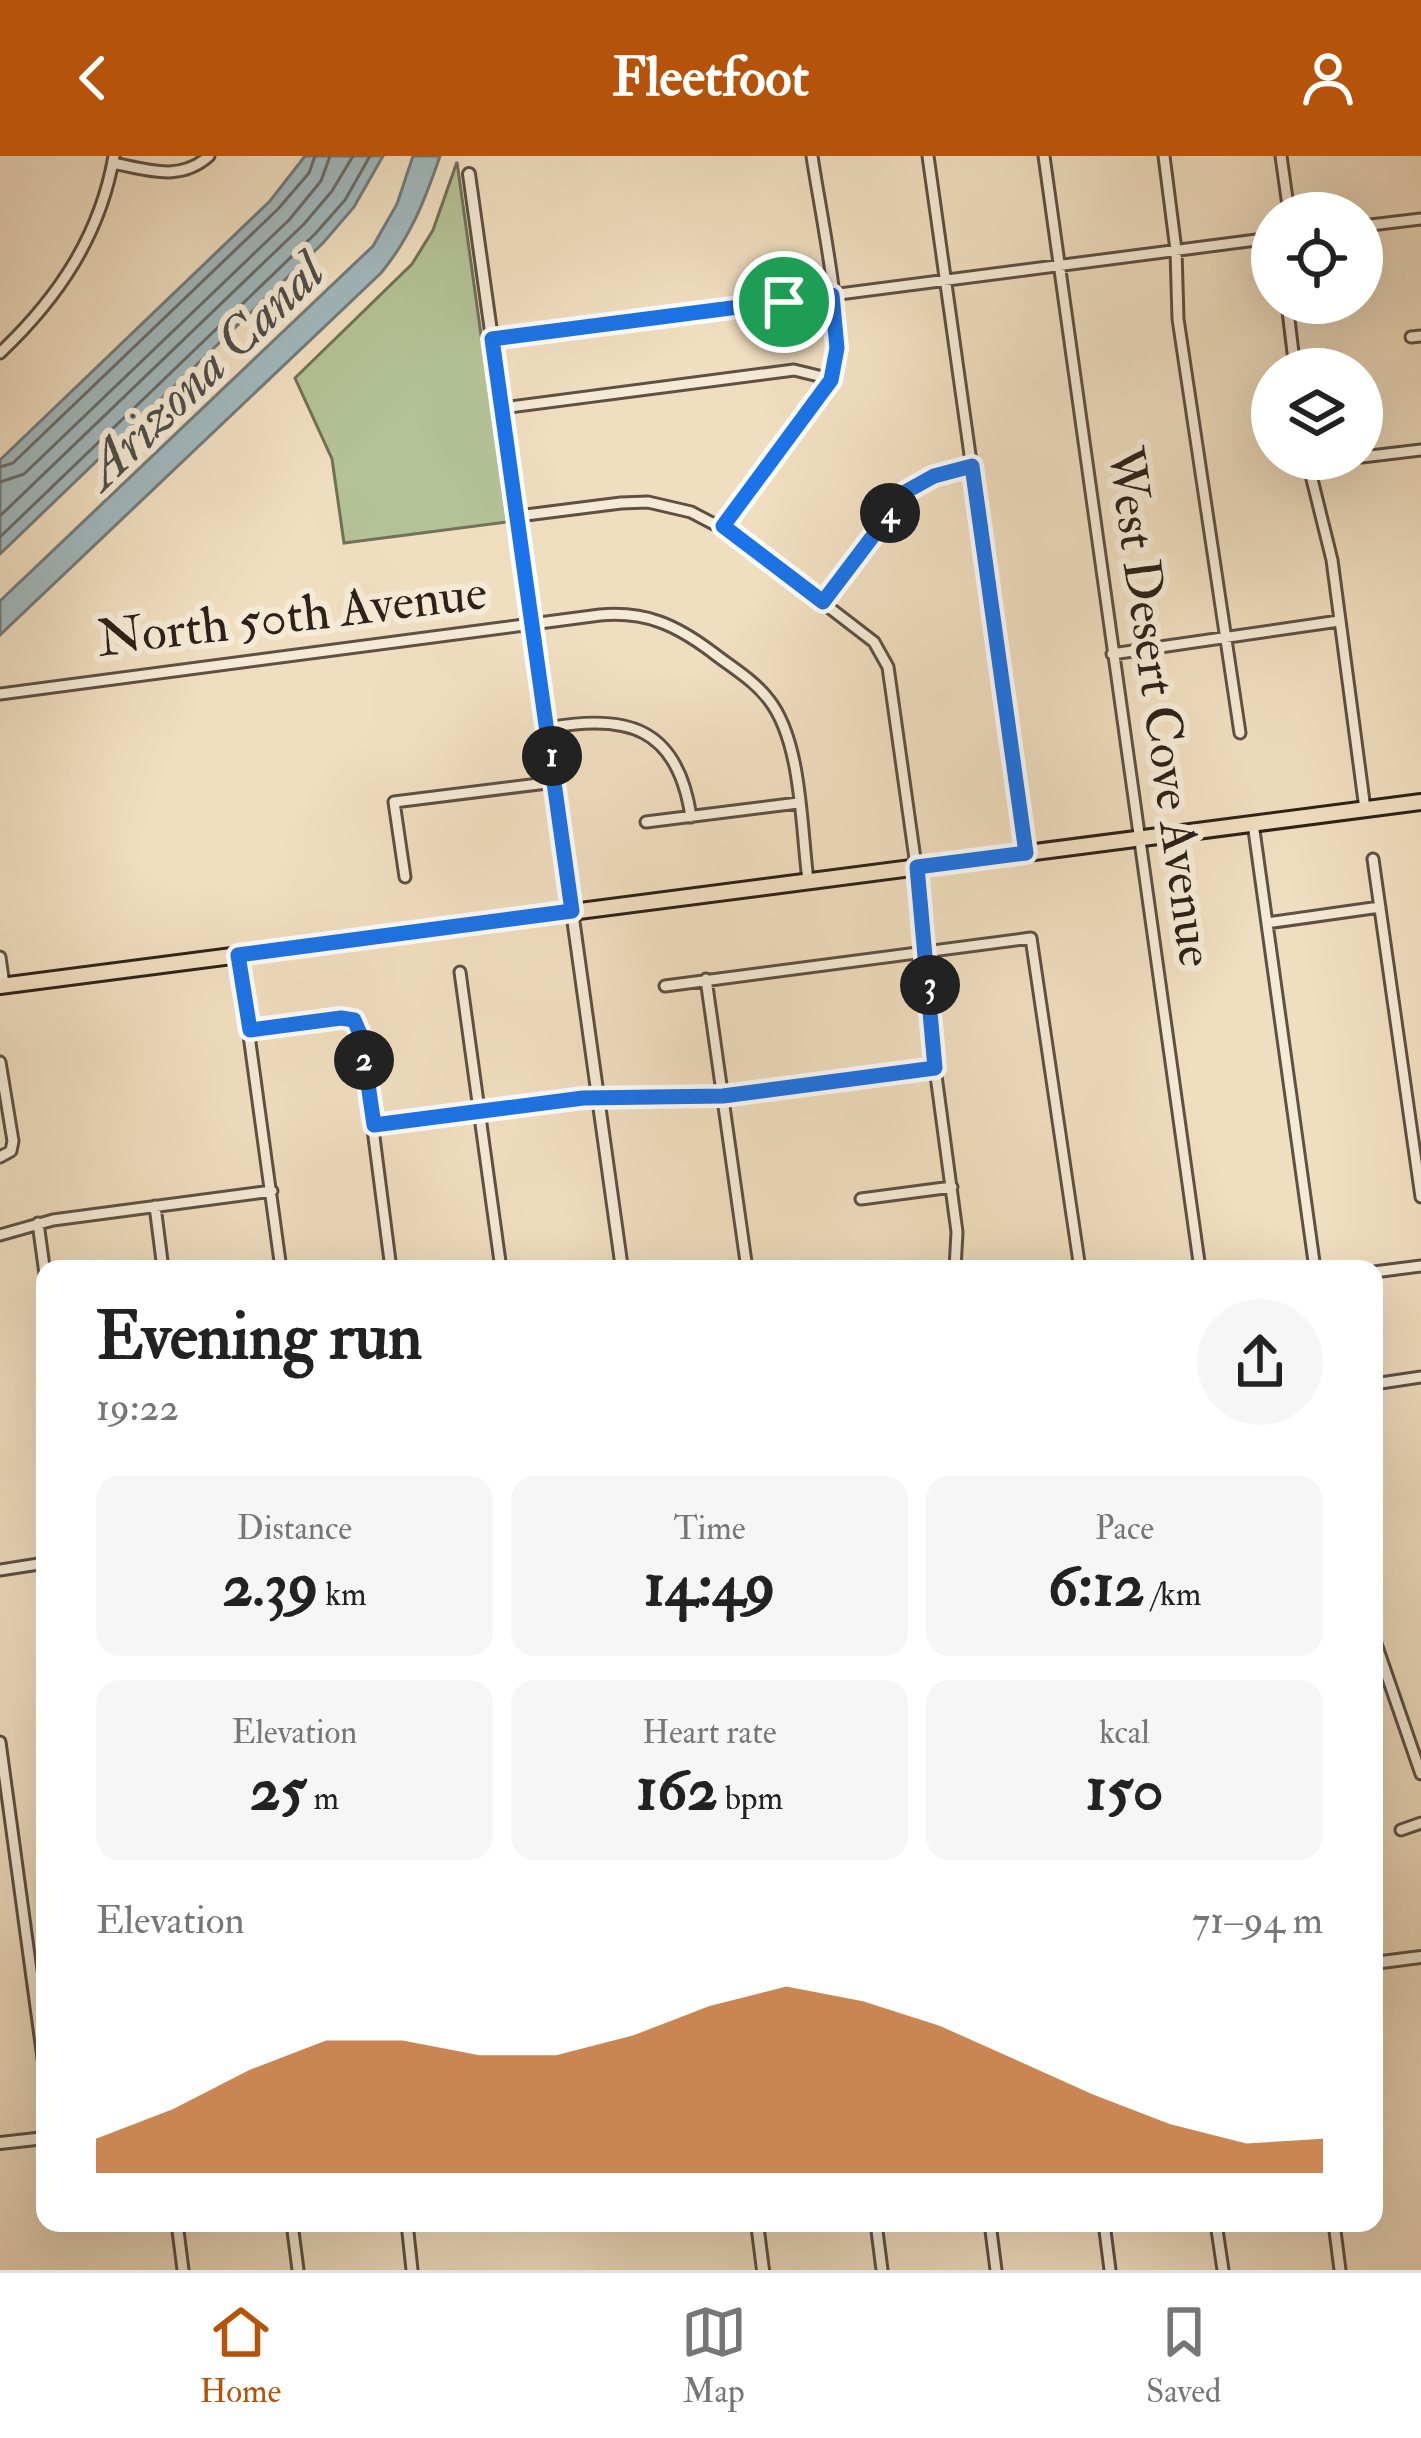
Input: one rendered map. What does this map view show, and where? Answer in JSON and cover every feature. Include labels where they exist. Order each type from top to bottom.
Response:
[{"type":"main road","points":[[2,986],[1421,802]]},
{"type":"street","points":[[2,348],[49,302],[80,256],[114,160],[169,174],[194,168],[209,156]]},
{"type":"street","points":[[723,526],[831,380],[837,348],[812,156]]},
{"type":"street","points":[[928,156],[1026,853]]},
{"type":"street","name":"West Desert Cove Avenue","points":[[1044,156],[1199,1260]]},
{"type":"street","points":[[1164,156],[1181,340],[1240,733]]},
{"type":"street","points":[[1281,156],[1286,192]]},
{"type":"street","points":[[469,174],[621,1260]]},
{"type":"street","points":[[1383,224],[1421,219]]},
{"type":"street","points":[[492,339],[1251,241]]},
{"type":"street","points":[[502,408],[794,370],[831,380]]},
{"type":"street","points":[[1383,455],[1421,450]]},
{"type":"street","points":[[823,602],[907,491],[934,476],[972,466]]},
{"type":"street","points":[[1312,480],[1332,560],[1365,809]]},
{"type":"street","points":[[518,516],[649,502],[691,512],[723,526],[874,642],[887,667],[917,867],[935,1068],[957,1232],[955,1260]]},
{"type":"street","name":"North 50th Avenue","points":[[0,694],[532,624],[622,613],[642,615],[677,627],[752,682],[777,711],[788,735],[808,880]]},
{"type":"street","points":[[1112,654],[1339,622]]},
{"type":"street","points":[[548,728],[608,721],[641,730],[670,755],[681,772],[691,817]]},
{"type":"street","points":[[405,877],[394,802],[555,782]]},
{"type":"street","points":[[646,823],[798,802]]},
{"type":"street","points":[[1253,823],[1314,1260]]},
{"type":"street","points":[[1373,859],[1421,1197]]},
{"type":"street","points":[[1267,923],[1380,908]]},
{"type":"street","points":[[664,986],[1031,938],[1079,1260]]},
{"type":"street","points":[[238,955],[280,1260]]},
{"type":"street","points":[[0,957],[2,986]]},
{"type":"street","points":[[460,972],[500,1260]]},
{"type":"street","points":[[706,979],[746,1260]]},
{"type":"street","points":[[250,1030],[354,1020],[361,1036],[390,1260]]},
{"type":"street","points":[[0,1062],[13,1142],[11,1151],[0,1157]]},
{"type":"street","points":[[374,1125],[598,1097],[723,1096],[935,1068]]},
{"type":"street","points":[[861,1199],[952,1187]]},
{"type":"street","points":[[0,1234],[38,1222],[272,1191]]},
{"type":"street","points":[[155,1206],[163,1260]]},
{"type":"street","points":[[38,1222],[43,1260]]},
{"type":"street","points":[[1383,1271],[1421,1266]]},
{"type":"street","points":[[1383,1383],[1421,1377]]},
{"type":"street","points":[[0,1570],[36,1564]]},
{"type":"street","points":[[1383,1664],[1421,1774]]},
{"type":"street","points":[[1383,1699],[1394,1695]]},
{"type":"street","points":[[0,1742],[36,2007]]},
{"type":"street","points":[[1401,1830],[1421,1823]]},
{"type":"street","points":[[1383,1962],[1421,1957]]},
{"type":"street","points":[[0,2144],[36,2139]]},
{"type":"street","points":[[178,2232],[183,2270]]},
{"type":"street","points":[[293,2232],[298,2270]]},
{"type":"street","points":[[407,2232],[412,2270]]},
{"type":"street","points":[[758,2232],[763,2270]]},
{"type":"street","points":[[877,2232],[882,2270]]},
{"type":"street","points":[[991,2232],[996,2270]]},
{"type":"street","points":[[1105,2232],[1110,2270]]},
{"type":"street","points":[[1217,2232],[1223,2270]]},
{"type":"street","points":[[1335,2232],[1340,2270]]},
{"type":"green space","points":[[457,162],[507,522],[344,543],[332,459],[295,378],[412,264],[433,230]]},
{"type":"water","points":[[305,156],[383,156],[354,207],[323,243],[0,554],[0,460],[270,201]]},
{"type":"water","points":[[413,156],[440,156],[416,218],[381,273],[0,635],[0,601],[373,246],[397,204]]},
{"type":"route","points":[[832,295],[836,367],[822,395],[723,526],[823,602],[907,491],[934,476],[972,466],[1026,853],[917,867],[935,1068],[723,1096],[583,1098],[374,1125],[361,1036],[354,1020],[250,1030],[238,955],[572,911],[492,339],[784,302],[832,295]]},
{"type":"water label","name":"Arizona Canal","points":[[204,371]]}]
